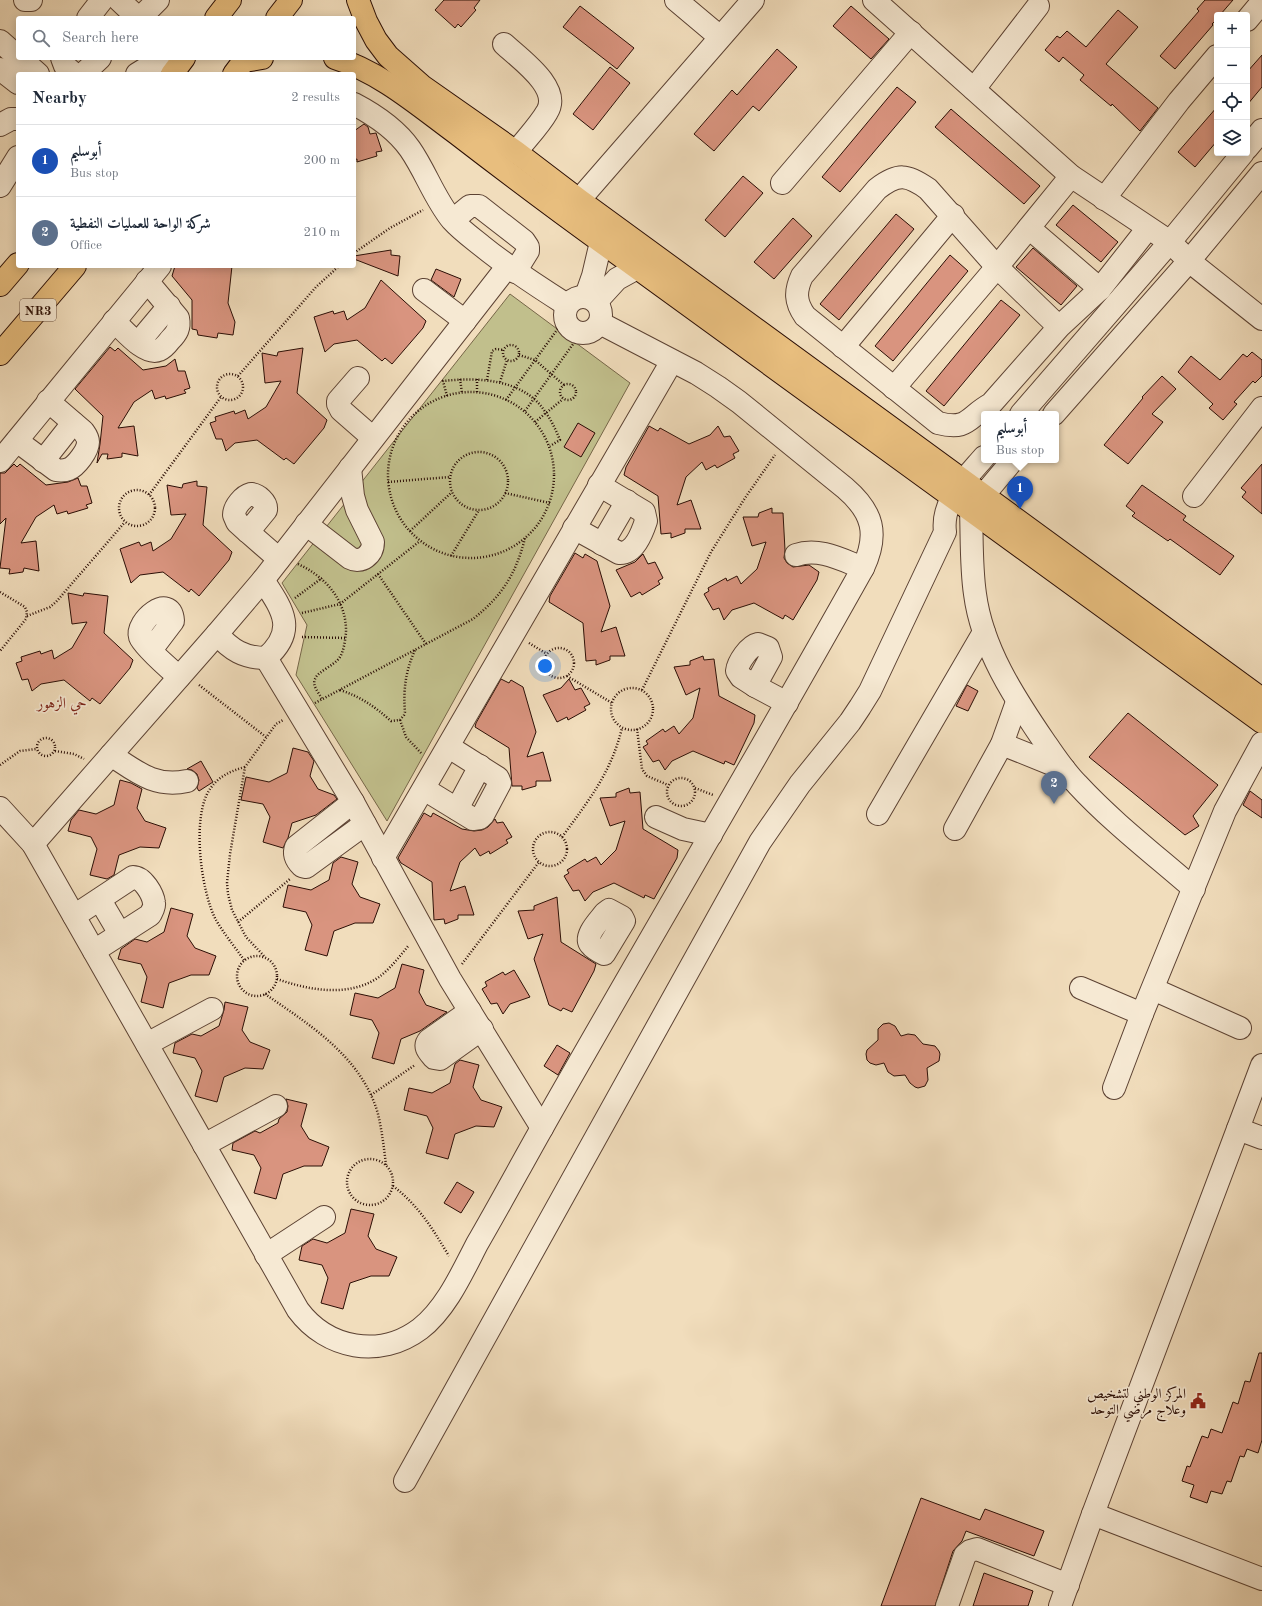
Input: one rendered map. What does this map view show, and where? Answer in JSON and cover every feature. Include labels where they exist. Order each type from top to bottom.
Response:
[{"type":"main road","points":[[279,16],[291,0]]},
{"type":"main road","points":[[358,0],[366,21],[376,40],[416,93],[566,216],[637,268],[958,488]]},
{"type":"main road","points":[[174,72],[182,60]]},
{"type":"main road","points":[[341,60],[416,93],[516,152],[977,502],[1262,722]]},
{"type":"main road","points":[[0,286],[16,266]]},
{"type":"main road","name":"NR3","points":[[0,354],[73,268]]},
{"type":"main road","points":[[977,502],[1262,699]]},
{"type":"street","points":[[25,0],[31,0]]},
{"type":"street","points":[[90,16],[102,0]]},
{"type":"street","points":[[119,0],[137,16]]},
{"type":"street","points":[[141,16],[158,0]]},
{"type":"street","points":[[676,0],[720,37]]},
{"type":"street","points":[[566,216],[753,0]]},
{"type":"street","points":[[874,0],[1071,176],[1170,242],[1189,261],[1262,319]]},
{"type":"street","points":[[1250,16],[1262,2]]},
{"type":"street","points":[[974,89],[1038,6]]},
{"type":"street","points":[[782,183],[911,32]]},
{"type":"street","points":[[0,41],[16,54]]},
{"type":"street","points":[[504,44],[541,78],[548,90],[551,100],[548,111],[516,152]]},
{"type":"street","points":[[22,60],[36,72]]},
{"type":"street","points":[[63,60],[65,66],[72,72]]},
{"type":"street","points":[[85,72],[98,60]]},
{"type":"street","points":[[140,72],[160,60]]},
{"type":"street","points":[[1104,199],[1179,101],[1214,60]]},
{"type":"street","points":[[0,69],[16,81]]},
{"type":"street","points":[[356,105],[371,113],[400,136],[411,150],[440,203],[453,220],[467,234],[588,333],[595,329],[593,276],[601,242]]},
{"type":"street","points":[[0,125],[10,119],[16,119]]},
{"type":"street","points":[[1250,144],[1262,130]]},
{"type":"street","points":[[1024,411],[1170,242],[1241,156]]},
{"type":"street","points":[[0,186],[16,160]]},
{"type":"street","points":[[1057,411],[1189,261],[1262,173]]},
{"type":"street","points":[[894,388],[997,267],[1071,176]]},
{"type":"street","points":[[1059,327],[997,267],[928,189],[914,179],[901,177],[888,181],[877,189],[802,276],[796,296],[799,307],[805,316],[938,423],[951,426],[964,424],[978,411],[991,404],[1059,327],[1100,288],[1148,228]]},
{"type":"street","points":[[33,844],[217,634],[283,554],[465,321],[528,251],[527,244],[524,241],[478,206],[470,206],[453,220]]},
{"type":"street","points":[[843,347],[952,215]]},
{"type":"street","points":[[1029,228],[1100,288]]},
{"type":"street","points":[[594,307],[617,280],[637,268]]},
{"type":"street","points":[[0,461],[48,401],[114,321],[154,274],[168,306],[178,318],[179,324],[175,335],[164,347],[159,350],[149,351],[114,321]]},
{"type":"street","points":[[424,290],[465,321]]},
{"type":"street","points":[[0,808],[33,844],[266,1255],[305,1320],[329,1338],[341,1343],[361,1347],[380,1346],[395,1341],[420,1329],[445,1301],[460,1275],[542,1128],[787,703],[863,568],[872,544],[871,528],[866,512],[857,498],[718,387],[696,373],[672,361],[579,296],[572,299],[571,319]]},
{"type":"street","points":[[384,858],[672,361]]},
{"type":"street","points":[[358,378],[338,400],[338,404],[341,410],[373,438]]},
{"type":"street","points":[[17,441],[43,461],[73,422],[48,401]]},
{"type":"street","points":[[1194,496],[1262,408]]},
{"type":"street","points":[[405,1481],[760,842],[800,784],[850,722],[870,691],[945,532],[944,516],[946,508],[958,488],[981,461]]},
{"type":"street","points":[[945,532],[959,526],[977,502],[1010,463]]},
{"type":"street","points":[[306,524],[350,558],[358,561],[366,557],[373,546],[373,542],[358,510],[354,496],[350,468]]},
{"type":"street","points":[[574,528],[619,553],[624,554],[633,547],[645,526],[646,517],[641,510],[599,485]]},
{"type":"street","points":[[977,502],[975,595],[984,632],[1003,678],[1017,702],[1075,783],[1100,807],[1194,889]]},
{"type":"street","points":[[248,532],[283,554]]},
{"type":"street","points":[[796,554],[811,552],[822,553],[863,568]]},
{"type":"street","points":[[217,634],[227,646],[236,652],[250,657],[266,658],[276,648],[283,621],[262,580]]},
{"type":"street","points":[[878,814],[984,632]]},
{"type":"street","points":[[151,650],[185,672]]},
{"type":"street","points":[[266,658],[353,802],[450,979],[542,1128]]},
{"type":"street","points":[[755,686],[787,703]]},
{"type":"street","points":[[955,829],[1002,744],[1017,702]]},
{"type":"street","points":[[1114,1088],[1142,1014],[1225,811],[1262,743]]},
{"type":"street","points":[[1002,744],[1064,769]]},
{"type":"street","points":[[424,789],[457,809],[480,766],[449,747]]},
{"type":"street","points":[[106,761],[152,780],[170,783],[187,781]]},
{"type":"street","points":[[353,802],[296,847],[294,854],[295,858],[302,866],[306,867],[365,824]]},
{"type":"street","points":[[656,817],[683,829],[711,835]]},
{"type":"street","points":[[74,916],[133,877],[137,877],[143,881],[154,903],[150,915],[94,951]]},
{"type":"street","points":[[100,900],[120,934]]},
{"type":"street","points":[[604,954],[633,971]]},
{"type":"street","points":[[1081,988],[1142,1014]]},
{"type":"street","points":[[1153,989],[1240,1028]]},
{"type":"street","points":[[146,1044],[212,1009]]},
{"type":"street","points":[[470,1011],[429,1040],[426,1045],[431,1054],[434,1058],[440,1058],[482,1029]]},
{"type":"street","points":[[1060,1606],[1093,1514],[1262,1065]]},
{"type":"street","points":[[204,1145],[276,1106]]},
{"type":"street","points":[[1238,1129],[1262,1138]]},
{"type":"street","points":[[266,1255],[324,1217]]},
{"type":"street","points":[[1093,1514],[1262,1579]]},
{"type":"street","points":[[947,1606],[965,1554],[970,1550],[977,1549],[1068,1585]]},
{"type":"path","points":[[356,252],[390,228],[414,214],[440,203]]},
{"type":"path","points":[[238,376],[316,287],[337,268]]},
{"type":"path","points":[[506,400],[535,360],[571,319]]},
{"type":"path","points":[[525,411],[552,374],[571,319]]},
{"type":"path","points":[[487,380],[492,351],[496,349],[504,350],[506,347],[514,346],[517,348],[519,355]]},
{"type":"path","points":[[504,350],[504,357],[507,360],[514,361],[519,355]]},
{"type":"path","points":[[519,355],[535,360],[564,385],[571,385],[574,387],[576,395],[570,400],[563,399],[535,422]]},
{"type":"path","points":[[500,382],[507,360]]},
{"type":"path","points":[[228,374],[238,376],[243,386],[239,396],[229,400],[221,397],[217,390],[219,379],[228,374]]},
{"type":"path","points":[[460,379],[462,393]]},
{"type":"path","points":[[477,379],[477,392]]},
{"type":"path","points":[[447,396],[443,381],[477,379],[500,382],[515,388],[534,399],[546,412],[560,440],[550,446]]},
{"type":"path","points":[[563,399],[560,392],[564,385]]},
{"type":"path","points":[[477,392],[506,400],[525,411],[543,433],[550,446],[555,475],[554,489],[550,503],[536,528],[515,546],[490,556],[478,558],[452,556],[440,552],[420,541],[401,520],[395,508],[388,482],[388,468],[391,454],[402,428],[411,417],[434,401],[447,396],[477,392]]},
{"type":"path","points":[[149,495],[221,397]]},
{"type":"path","points":[[642,690],[711,552],[745,498],[785,440]]},
{"type":"path","points":[[478,452],[487,454],[500,462],[505,469],[507,485],[501,500],[495,505],[479,510],[470,509],[456,500],[452,492],[450,478],[452,470],[463,457],[478,452]]},
{"type":"path","points":[[388,482],[450,478]]},
{"type":"path","points":[[138,490],[149,495],[155,506],[153,518],[143,526],[130,526],[125,522],[121,517],[119,505],[126,494],[138,490]]},
{"type":"path","points":[[410,531],[452,492]]},
{"type":"path","points":[[505,493],[550,503]]},
{"type":"path","points":[[452,556],[479,510]]},
{"type":"path","points":[[27,616],[50,607],[56,602],[125,522]]},
{"type":"path","points":[[264,956],[250,956],[244,960],[237,972],[237,979],[244,991],[258,996],[270,991],[275,985],[277,972],[275,965],[246,937],[232,910],[229,900],[228,883],[230,854],[245,767],[276,724],[473,619],[495,599],[508,582],[516,568],[525,538]]},
{"type":"path","points":[[283,621],[340,604],[420,541]]},
{"type":"path","points":[[283,554],[295,556],[291,561],[314,572],[322,578],[332,590],[340,604],[345,621],[345,638],[340,657],[334,664],[318,675],[314,680],[314,686],[322,699]]},
{"type":"path","points":[[378,574],[426,644]]},
{"type":"path","points":[[283,621],[322,578]]},
{"type":"path","points":[[0,592],[25,607],[27,616],[24,622],[0,651]]},
{"type":"path","points":[[283,621],[345,638]]},
{"type":"path","points":[[567,676],[574,667],[572,656],[568,651],[563,649],[552,650],[545,659],[547,670],[550,675],[556,677],[567,676],[612,703]]},
{"type":"path","points":[[400,720],[405,712],[404,688],[407,674],[416,650]]},
{"type":"path","points":[[185,672],[204,677],[198,684],[266,736]]},
{"type":"path","points":[[635,688],[642,690],[652,701],[654,708],[653,715],[644,727],[630,730],[622,728],[613,717],[611,710],[612,703],[621,692],[635,688]]},
{"type":"path","points":[[339,690],[368,702],[391,720],[400,720]]},
{"type":"path","points":[[400,720],[406,737],[437,767]]},
{"type":"path","points":[[562,837],[606,774],[618,744],[622,728]]},
{"type":"path","points":[[637,729],[642,769],[647,776],[668,785]]},
{"type":"path","points":[[47,738],[53,740],[56,745],[55,751],[51,756],[45,757],[39,754],[36,749],[37,743],[41,739],[47,738]]},
{"type":"path","points":[[0,766],[20,750],[36,749]]},
{"type":"path","points":[[55,751],[106,761]]},
{"type":"path","points":[[244,960],[216,920],[210,906],[202,875],[199,843],[204,801],[209,791],[224,775],[245,767]]},
{"type":"path","points":[[677,778],[688,780],[695,788],[693,799],[684,806],[674,805],[666,796],[668,785],[677,778]]},
{"type":"path","points":[[549,833],[556,833],[562,837],[566,842],[567,848],[566,855],[563,860],[552,866],[539,862],[535,857],[534,850],[534,844],[538,838],[543,834],[549,833]]},
{"type":"path","points":[[450,979],[539,862]]},
{"type":"path","points":[[238,922],[306,867]]},
{"type":"path","points":[[277,979],[294,985],[311,988],[346,989],[362,986],[379,977],[423,930]]},
{"type":"path","points":[[264,994],[308,1024],[338,1048],[355,1068],[371,1095],[378,1113],[386,1165]]},
{"type":"path","points":[[371,1095],[431,1054]]},
{"type":"path","points":[[374,1159],[381,1161],[391,1171],[393,1178],[392,1186],[390,1193],[386,1198],[380,1202],[365,1205],[352,1198],[348,1192],[346,1177],[353,1165],[359,1161],[374,1159]]},
{"type":"path","points":[[392,1186],[410,1200],[427,1220],[460,1275]]},
{"type":"shaded area","points":[[510,294],[630,383],[387,821],[296,675],[307,625],[282,583]]},
{"type":"building","points":[[444,0],[480,0],[474,8],[476,10],[461,27],[458,24],[455,28],[435,10]]},
{"type":"building","points":[[1205,0],[1233,0],[1223,12],[1214,12],[1213,25],[1175,69],[1160,56],[1199,11],[1197,9]]},
{"type":"building","points":[[580,6],[634,48],[617,69],[563,27]]},
{"type":"building","points":[[851,6],[889,39],[871,59],[833,26]]},
{"type":"building","points":[[1118,10],[1138,27],[1106,64],[1158,108],[1140,131],[1112,104],[1111,106],[1080,80],[1084,75],[1063,57],[1059,62],[1045,50],[1057,36],[1060,38],[1067,31],[1086,47]]},
{"type":"building","points":[[777,49],[797,67],[759,111],[753,106],[714,151],[694,134],[732,90],[737,95]]},
{"type":"building","points":[[1262,55],[1262,87],[1250,101],[1250,84],[1250,69]]},
{"type":"building","points":[[610,67],[630,83],[593,130],[573,114]]},
{"type":"building","points":[[897,87],[916,102],[840,192],[822,177]]},
{"type":"building","points":[[951,109],[1040,186],[1024,204],[935,127]]},
{"type":"building","points":[[1214,110],[1214,145],[1195,167],[1178,152]]},
{"type":"building","points":[[364,124],[368,127],[370,134],[376,133],[382,151],[376,152],[377,156],[357,162],[356,130]]},
{"type":"building","points":[[743,176],[763,193],[725,237],[705,220]]},
{"type":"building","points":[[1073,205],[1118,242],[1101,262],[1056,225]]},
{"type":"building","points":[[896,214],[914,229],[839,320],[820,304]]},
{"type":"building","points":[[793,218],[812,236],[774,279],[754,262]]},
{"type":"building","points":[[1033,248],[1077,286],[1061,305],[1016,267]]},
{"type":"building","points":[[391,250],[391,255],[400,256],[398,276],[356,260],[356,256]]},
{"type":"building","points":[[950,255],[968,271],[893,361],[875,346]]},
{"type":"building","points":[[174,268],[232,268],[228,303],[235,322],[233,335],[218,333],[217,338],[198,335],[197,330],[192,329],[192,300],[172,276]]},
{"type":"building","points":[[436,269],[461,279],[454,297],[431,280]]},
{"type":"building","points":[[381,280],[426,321],[423,328],[392,364],[385,358],[382,361],[357,340],[334,344],[325,352],[314,317],[333,311],[334,314],[344,311],[347,320],[365,308]]},
{"type":"building","points":[[1001,300],[1020,315],[944,406],[926,391]]},
{"type":"building","points":[[110,347],[115,351],[118,348],[143,370],[166,366],[175,359],[178,371],[185,371],[190,388],[184,390],[186,393],[166,399],[165,396],[155,399],[152,390],[134,402],[118,428],[134,426],[138,456],[122,453],[122,457],[107,459],[108,454],[102,454],[97,463],[103,416],[75,389]]},
{"type":"building","points":[[303,348],[297,393],[327,420],[324,428],[294,464],[286,458],[284,460],[257,440],[235,443],[226,451],[222,439],[216,439],[210,423],[216,421],[215,417],[234,411],[235,414],[245,410],[248,419],[266,407],[281,381],[265,383],[262,353],[277,356],[278,352]]},
{"type":"building","points":[[1252,352],[1262,360],[1262,376],[1255,383],[1253,381],[1234,402],[1237,404],[1223,420],[1209,408],[1213,404],[1178,372],[1191,356],[1220,380],[1243,354],[1247,357]]},
{"type":"building","points":[[1162,376],[1176,389],[1152,414],[1163,422],[1128,464],[1104,445],[1143,398],[1142,397]]},
{"type":"building","points":[[578,423],[595,433],[581,457],[564,447]]},
{"type":"building","points":[[649,426],[658,431],[660,428],[689,444],[710,435],[718,426],[724,437],[730,436],[739,451],[733,454],[735,458],[717,468],[715,465],[706,470],[702,462],[686,477],[677,505],[691,500],[701,529],[685,529],[685,533],[671,538],[671,533],[661,534],[658,496],[624,475],[626,467]]},
{"type":"building","points":[[14,464],[17,467],[20,464],[46,485],[68,482],[78,478],[81,486],[87,486],[92,503],[86,505],[88,508],[68,514],[67,511],[57,514],[54,505],[36,517],[21,543],[36,541],[39,571],[24,568],[23,572],[9,574],[10,569],[0,568],[6,518],[0,524],[0,473],[5,473]]},
{"type":"building","points":[[1262,464],[1262,514],[1242,497],[1246,492],[1241,488]]},
{"type":"building","points":[[197,481],[197,486],[207,487],[203,525],[232,552],[229,560],[199,596],[191,589],[189,592],[163,572],[140,575],[131,583],[120,549],[139,542],[141,546],[151,542],[153,551],[171,539],[186,514],[171,515],[167,485],[182,488],[183,484]]},
{"type":"building","points":[[1142,485],[1186,516],[1183,520],[1234,556],[1220,575],[1170,539],[1168,541],[1132,516],[1135,513],[1126,506]]},
{"type":"building","points":[[772,508],[772,513],[783,513],[784,558],[787,563],[793,567],[809,565],[819,572],[817,580],[793,620],[785,615],[783,619],[754,603],[732,610],[724,620],[719,608],[713,610],[704,594],[709,591],[708,588],[726,578],[727,581],[737,576],[741,584],[757,569],[766,542],[752,546],[743,517],[758,517],[759,513]]},
{"type":"building","points":[[575,553],[583,558],[585,554],[597,561],[610,606],[601,632],[616,627],[625,656],[610,656],[610,660],[596,665],[596,660],[586,661],[583,623],[549,602],[550,596]]},
{"type":"building","points":[[643,554],[648,564],[655,562],[663,578],[658,581],[660,584],[642,595],[640,592],[631,597],[616,570],[635,562]]},
{"type":"building","points":[[68,593],[83,596],[84,593],[108,596],[104,633],[133,660],[130,668],[100,704],[92,698],[90,701],[64,680],[41,684],[32,691],[28,679],[22,680],[16,663],[22,661],[21,657],[40,651],[41,654],[52,650],[54,659],[72,648],[87,622],[72,624]]},
{"type":"building","points":[[703,656],[704,660],[714,659],[719,696],[755,715],[754,723],[734,765],[725,761],[724,764],[693,751],[672,761],[665,770],[659,760],[653,762],[643,747],[648,744],[646,741],[663,729],[665,732],[674,726],[679,734],[693,718],[700,688],[686,695],[674,667],[690,665],[690,661]]},
{"type":"building","points":[[501,679],[509,683],[511,680],[523,687],[536,732],[527,757],[543,752],[551,781],[536,781],[536,786],[522,790],[522,786],[512,786],[509,748],[475,727]]},
{"type":"building","points":[[569,679],[575,690],[581,688],[590,704],[584,707],[586,710],[568,720],[567,717],[557,722],[543,695],[561,688]]},
{"type":"building","points":[[967,685],[978,691],[968,711],[956,706]]},
{"type":"building","points":[[1128,713],[1218,785],[1193,816],[1199,826],[1185,835],[1089,757]]},
{"type":"building","points":[[293,748],[308,752],[314,761],[310,776],[318,789],[334,795],[337,799],[316,815],[292,823],[288,838],[283,848],[263,842],[270,817],[263,804],[241,800],[246,777],[269,782],[287,773]]},
{"type":"building","points":[[201,761],[213,782],[199,791],[197,788],[199,780],[197,774],[192,770],[187,769]]},
{"type":"building","points":[[120,780],[131,783],[142,789],[137,808],[145,821],[166,828],[159,848],[140,847],[119,855],[114,875],[107,879],[90,875],[97,849],[91,837],[68,831],[71,820],[79,810],[96,814],[114,805]]},
{"type":"building","points":[[629,788],[630,793],[640,792],[643,829],[678,850],[677,858],[654,899],[645,895],[644,898],[614,883],[593,892],[585,901],[579,890],[573,891],[564,876],[569,873],[567,870],[585,859],[587,862],[596,857],[601,865],[616,850],[625,821],[610,826],[600,798],[616,797],[616,793]]},
{"type":"building","points":[[1250,791],[1262,800],[1262,818],[1243,805]]},
{"type":"building","points":[[424,813],[431,817],[433,813],[462,829],[474,831],[482,830],[488,827],[495,819],[497,823],[503,822],[512,837],[506,840],[508,843],[490,854],[489,851],[480,856],[475,848],[460,862],[450,891],[465,886],[474,915],[458,915],[458,919],[445,924],[444,919],[434,920],[432,882],[401,863],[398,858]]},
{"type":"building","points":[[341,857],[358,862],[352,884],[360,897],[380,904],[373,923],[355,923],[334,931],[327,956],[305,950],[312,925],[306,912],[283,907],[288,885],[311,890],[329,880],[333,863]]},
{"type":"building","points":[[557,897],[561,942],[596,964],[594,971],[572,1012],[563,1008],[561,1011],[549,1005],[534,959],[543,934],[528,939],[518,911],[534,910],[534,906]]},
{"type":"building","points":[[171,908],[193,914],[187,936],[195,948],[216,956],[209,975],[191,975],[169,983],[163,1008],[141,1002],[147,977],[141,964],[118,959],[121,949],[135,939],[147,942],[164,932]]},
{"type":"building","points":[[402,964],[424,970],[419,992],[426,1005],[447,1012],[420,1031],[401,1039],[394,1064],[372,1058],[379,1033],[372,1020],[350,1015],[355,993],[378,998],[395,988]]},
{"type":"building","points":[[514,970],[530,997],[510,1004],[503,1014],[497,1003],[491,1004],[482,989],[487,986],[485,982],[503,972],[505,975]]},
{"type":"building","points":[[225,1002],[248,1007],[242,1030],[250,1042],[270,1050],[263,1069],[245,1068],[224,1077],[217,1102],[195,1096],[202,1071],[195,1058],[173,1053],[175,1043],[192,1034],[201,1036],[219,1026]]},
{"type":"building","points":[[889,1023],[895,1026],[901,1036],[908,1034],[915,1035],[923,1044],[935,1046],[939,1051],[939,1061],[927,1068],[928,1080],[925,1086],[918,1088],[915,1087],[910,1083],[905,1075],[894,1076],[888,1072],[884,1063],[876,1065],[867,1060],[867,1050],[878,1040],[878,1029],[883,1024]]},
{"type":"building","points":[[557,1045],[570,1053],[558,1075],[544,1066]]},
{"type":"building","points":[[460,1060],[479,1065],[473,1087],[481,1100],[502,1107],[494,1127],[476,1126],[455,1134],[448,1159],[426,1153],[433,1128],[427,1116],[404,1110],[409,1088],[432,1093],[450,1083],[455,1064]]},
{"type":"building","points":[[286,1099],[307,1104],[301,1126],[309,1139],[329,1147],[322,1166],[304,1166],[283,1174],[276,1199],[254,1193],[261,1168],[254,1155],[232,1150],[233,1143],[255,1131],[260,1133],[278,1123],[279,1119],[287,1112],[288,1106]]},
{"type":"building","points":[[457,1182],[474,1192],[461,1213],[444,1203]]},
{"type":"building","points":[[351,1209],[374,1214],[368,1236],[376,1249],[397,1257],[389,1276],[371,1276],[350,1283],[343,1309],[321,1303],[328,1278],[322,1265],[299,1260],[302,1246],[313,1239],[327,1243],[345,1233]]},
{"type":"building","points":[[1259,1353],[1262,1353],[1262,1440],[1258,1453],[1247,1449],[1244,1457],[1240,1456],[1231,1482],[1227,1481],[1222,1494],[1211,1491],[1207,1503],[1190,1497],[1194,1485],[1182,1481],[1187,1466],[1190,1467],[1202,1436],[1208,1438],[1211,1429],[1222,1433],[1233,1402],[1238,1404],[1245,1381],[1250,1382]]},
{"type":"building","points":[[921,1498],[980,1520],[985,1509],[1044,1531],[1034,1556],[966,1531],[962,1541],[953,1551],[935,1606],[881,1606]]},
{"type":"building","points":[[984,1573],[1033,1591],[1028,1606],[973,1606]]},
{"type":"place","name":"أبوسليم","points":[[1020,509]]},
{"type":"place","name":"شركة الواحة للعمليات النفطية","points":[[1054,804]]},
{"type":"place","name":"المركز الوطني لتشخيص وعلاج مرضي التوحد","points":[[1198,1401]]},
{"type":"district","name":"حي الزهور","points":[[62,703]]}]
